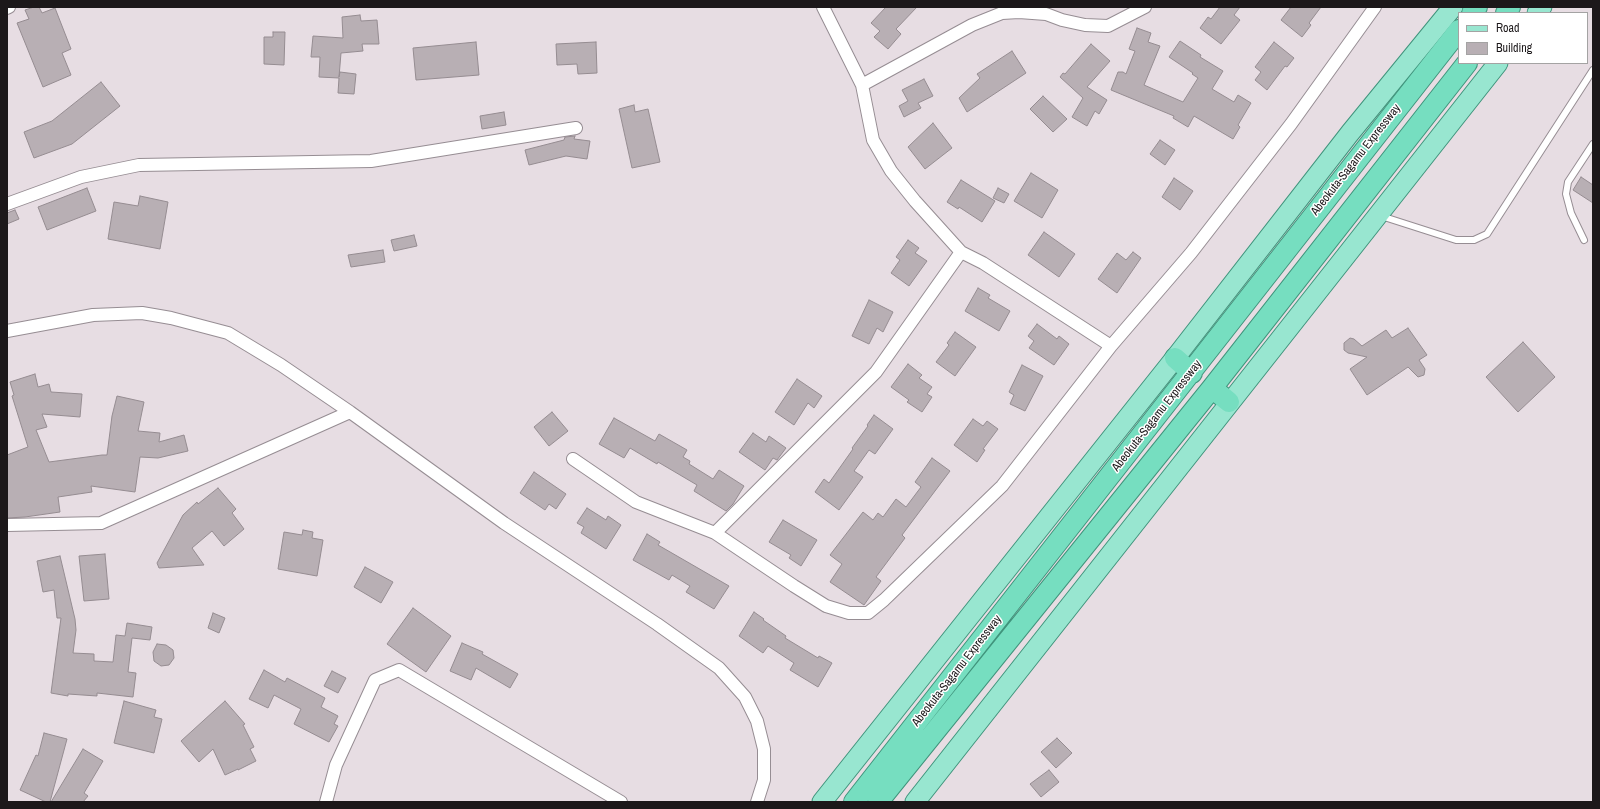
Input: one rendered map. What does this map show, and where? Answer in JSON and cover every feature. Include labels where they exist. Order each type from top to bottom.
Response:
[{"type":"highway","name":"Abeokuta-Sagamu Expressway","points":[[854,802],[1192,373],[1458,31]]},
{"type":"highway","name":"Abeokuta-Sagamu Expressway","points":[[878,802],[1212,388],[1466,64]]},
{"type":"highway","points":[[1174,358],[1192,373]]},
{"type":"highway","points":[[1212,388],[1229,402]]},
{"type":"main road","points":[[822,802],[1174,358],[1350,133],[1454,7]]},
{"type":"main road","points":[[915,802],[1229,402],[1497,64]]},
{"type":"street","points":[[823,7],[862,85],[874,140],[891,171],[915,201],[961,252],[983,263],[1111,346]]},
{"type":"street","points":[[862,85],[972,25],[1002,13],[1019,12],[1046,14],[1062,20],[1085,25],[1108,26],[1145,7]]},
{"type":"street","points":[[573,459],[636,502],[716,533],[826,606],[850,612],[868,613],[884,600],[1002,486],[1111,346],[1191,253],[1277,143],[1376,7]]},
{"type":"street","points":[[7,204],[81,177],[139,165],[371,160],[576,128]]},
{"type":"street","points":[[716,533],[876,372],[961,252]]},
{"type":"street","points":[[7,331],[93,315],[142,313],[171,318],[228,333],[281,365],[350,412],[504,524],[657,624],[719,668],[745,697],[757,721],[764,749],[764,780],[757,802]]},
{"type":"street","points":[[7,526],[101,523],[350,412]]},
{"type":"street","points":[[326,802],[336,765],[375,680],[399,670],[621,802]]},
{"type":"lane","points":[[1378,215],[1456,240],[1474,240],[1487,234],[1593,70]]},
{"type":"lane","points":[[1584,240],[1571,213],[1566,194],[1568,182],[1593,144]]},
{"type":"building","points":[[39,7],[42,13],[55,8],[71,49],[62,53],[71,75],[43,87],[17,23],[29,19],[25,10]]},
{"type":"building","points":[[886,7],[917,7],[896,29],[901,34],[888,49],[874,37],[880,31],[871,23]]},
{"type":"building","points":[[1220,7],[1240,7],[1234,15],[1240,20],[1221,44],[1200,28],[1208,17],[1211,19]]},
{"type":"building","points":[[1291,7],[1321,7],[1309,23],[1311,25],[1302,37],[1281,20]]},
{"type":"building","points":[[360,15],[361,21],[377,20],[379,44],[362,44],[363,51],[341,53],[339,77],[340,72],[356,74],[354,94],[338,93],[339,78],[319,77],[320,57],[311,57],[313,36],[343,38],[342,17]]},
{"type":"building","points":[[1137,28],[1151,33],[1148,42],[1160,46],[1144,85],[1183,102],[1198,78],[1169,57],[1180,41],[1201,55],[1200,57],[1223,71],[1212,89],[1234,102],[1238,95],[1251,103],[1238,125],[1240,127],[1233,139],[1194,116],[1188,127],[1173,118],[1174,116],[1111,90],[1118,72],[1123,72],[1126,74],[1135,51],[1129,49]]},
{"type":"building","points":[[273,32],[285,32],[284,65],[264,64],[264,37],[273,37]]},
{"type":"building","points":[[476,42],[479,75],[416,80],[413,48]]},
{"type":"building","points":[[596,42],[597,73],[578,74],[577,64],[557,65],[556,44]]},
{"type":"building","points":[[1274,42],[1294,58],[1287,67],[1285,66],[1267,90],[1255,80],[1261,72],[1255,67]]},
{"type":"building","points":[[1091,44],[1110,61],[1087,87],[1107,100],[1099,114],[1095,111],[1087,126],[1072,117],[1083,98],[1060,77],[1063,73],[1065,74]]},
{"type":"building","points":[[1012,51],[1026,73],[967,112],[959,98],[980,78],[977,74]]},
{"type":"building","points":[[924,79],[933,96],[918,103],[921,108],[904,117],[899,106],[908,101],[902,90]]},
{"type":"building","points":[[101,82],[120,106],[72,144],[34,158],[24,132],[52,121]]},
{"type":"building","points":[[1043,96],[1067,119],[1053,132],[1030,109]]},
{"type":"building","points":[[634,105],[635,112],[648,109],[660,162],[632,168],[619,109]]},
{"type":"building","points":[[504,112],[506,125],[482,129],[480,116]]},
{"type":"building","points":[[933,123],[952,148],[925,169],[908,147]]},
{"type":"building","points":[[575,136],[574,139],[590,141],[587,159],[566,156],[529,165],[525,150],[564,140],[565,137]]},
{"type":"building","points":[[1160,140],[1175,150],[1165,165],[1150,154]]},
{"type":"building","points":[[1031,173],[1058,190],[1042,218],[1014,201]]},
{"type":"building","points":[[1581,177],[1593,185],[1593,203],[1573,190]]},
{"type":"building","points":[[1174,178],[1193,191],[1180,210],[1162,197]]},
{"type":"building","points":[[961,180],[995,201],[982,222],[959,207],[958,209],[947,202]]},
{"type":"building","points":[[87,188],[96,211],[47,230],[38,207]]},
{"type":"building","points":[[998,188],[1009,194],[1004,203],[993,198]]},
{"type":"building","points":[[140,196],[168,202],[160,249],[108,239],[114,202],[138,206]]},
{"type":"building","points":[[15,210],[19,219],[7,224],[7,213]]},
{"type":"building","points":[[1044,232],[1075,254],[1059,277],[1028,255]]},
{"type":"building","points":[[414,235],[417,246],[394,251],[391,240]]},
{"type":"building","points":[[908,240],[919,248],[915,253],[927,261],[909,286],[891,273],[900,260],[896,257]]},
{"type":"building","points":[[383,250],[385,262],[351,267],[348,255]]},
{"type":"building","points":[[1133,252],[1141,258],[1117,293],[1098,279],[1117,253],[1126,260]]},
{"type":"building","points":[[978,288],[990,295],[988,298],[1010,311],[999,331],[965,311]]},
{"type":"building","points":[[869,300],[893,312],[883,332],[877,328],[869,344],[852,336]]},
{"type":"building","points":[[1037,324],[1057,339],[1059,336],[1069,344],[1054,365],[1029,348],[1034,341],[1028,336]]},
{"type":"building","points":[[1408,328],[1427,355],[1419,360],[1425,369],[1424,375],[1418,377],[1408,367],[1367,395],[1350,369],[1367,357],[1348,353],[1344,350],[1344,343],[1350,338],[1354,339],[1362,346],[1386,330],[1392,338]]},
{"type":"building","points":[[955,332],[976,347],[955,376],[936,362],[949,345],[947,343]]},
{"type":"building","points":[[1523,342],[1555,377],[1518,412],[1486,377]]},
{"type":"building","points":[[908,364],[922,375],[919,378],[932,387],[927,394],[932,397],[922,412],[907,402],[909,400],[891,387]]},
{"type":"building","points":[[1022,365],[1043,376],[1025,411],[1010,404],[1014,395],[1009,392]]},
{"type":"building","points":[[35,374],[38,387],[49,384],[51,392],[82,394],[80,417],[42,414],[47,427],[36,430],[49,462],[107,455],[112,416],[117,396],[144,402],[138,431],[160,433],[159,442],[184,435],[188,451],[158,458],[140,457],[135,492],[91,486],[92,492],[58,497],[60,512],[7,518],[7,455],[28,447],[12,396],[14,395],[10,382]]},
{"type":"building","points":[[797,379],[822,396],[814,408],[808,403],[794,425],[775,412]]},
{"type":"building","points":[[552,412],[568,431],[549,446],[534,427]]},
{"type":"building","points":[[874,415],[893,429],[875,454],[869,450],[854,471],[863,477],[839,510],[815,492],[824,479],[829,483],[853,449],[852,448]]},
{"type":"building","points":[[614,418],[655,441],[659,434],[687,450],[683,457],[690,461],[689,464],[713,479],[719,470],[744,486],[733,504],[726,511],[694,491],[697,485],[658,462],[657,464],[630,448],[624,458],[599,444]]},
{"type":"building","points":[[973,419],[983,426],[987,421],[998,429],[983,449],[985,450],[977,462],[954,445]]},
{"type":"building","points":[[753,433],[766,442],[769,436],[786,448],[777,460],[773,458],[765,470],[739,452]]},
{"type":"building","points":[[932,458],[950,471],[902,535],[905,538],[876,577],[881,581],[864,605],[830,582],[842,564],[830,555],[863,512],[873,520],[878,513],[883,517],[896,499],[906,507],[921,487],[915,482]]},
{"type":"building","points":[[534,472],[566,494],[556,509],[549,504],[545,510],[520,493]]},
{"type":"building","points":[[218,488],[236,509],[232,513],[244,529],[224,546],[212,531],[192,548],[204,565],[159,568],[157,563],[183,515],[197,502],[198,504]]},
{"type":"building","points":[[587,508],[606,520],[608,516],[621,525],[606,549],[581,533],[584,527],[577,523]]},
{"type":"building","points":[[783,520],[817,540],[801,566],[789,558],[791,555],[769,542]]},
{"type":"building","points":[[303,530],[313,532],[312,538],[323,540],[317,576],[278,569],[284,532],[302,535]]},
{"type":"building","points":[[647,534],[660,542],[658,545],[729,586],[714,609],[686,592],[690,586],[672,575],[669,580],[633,560]]},
{"type":"building","points":[[105,554],[109,599],[84,601],[79,556]]},
{"type":"building","points":[[60,556],[75,619],[76,630],[73,653],[94,654],[94,661],[113,662],[116,635],[125,636],[127,623],[152,627],[150,640],[132,638],[128,672],[136,673],[133,697],[97,693],[97,696],[68,694],[68,696],[51,693],[61,618],[57,618],[54,590],[43,592],[37,561]]},
{"type":"building","points":[[365,567],[393,582],[381,603],[354,587]]},
{"type":"building","points":[[413,608],[451,636],[426,672],[387,644]]},
{"type":"building","points":[[754,612],[786,636],[785,638],[818,658],[819,656],[832,663],[818,687],[790,670],[794,663],[768,646],[763,653],[739,636]]},
{"type":"building","points":[[213,613],[225,618],[219,633],[208,628]]},
{"type":"building","points":[[462,643],[483,652],[482,654],[518,674],[510,688],[476,668],[471,680],[450,671]]},
{"type":"building","points":[[157,644],[166,645],[173,650],[174,658],[169,665],[161,666],[154,661],[153,652]]},
{"type":"building","points":[[264,670],[285,682],[287,678],[325,698],[321,707],[338,716],[334,724],[338,726],[329,742],[294,724],[301,709],[274,695],[268,708],[249,699]]},
{"type":"building","points":[[332,671],[346,678],[338,693],[324,686]]},
{"type":"building","points":[[124,701],[156,710],[154,717],[162,719],[154,753],[114,743]]},
{"type":"building","points":[[225,701],[245,724],[243,725],[254,747],[250,749],[256,761],[225,775],[213,749],[199,762],[181,741]]},
{"type":"building","points":[[44,733],[67,739],[50,802],[46,802],[20,790],[36,755],[38,756]]},
{"type":"building","points":[[1057,738],[1072,753],[1056,768],[1041,752]]},
{"type":"building","points":[[83,749],[103,761],[84,793],[88,796],[83,802],[51,802]]},
{"type":"building","points":[[1049,770],[1059,782],[1041,797],[1030,784]]}]
